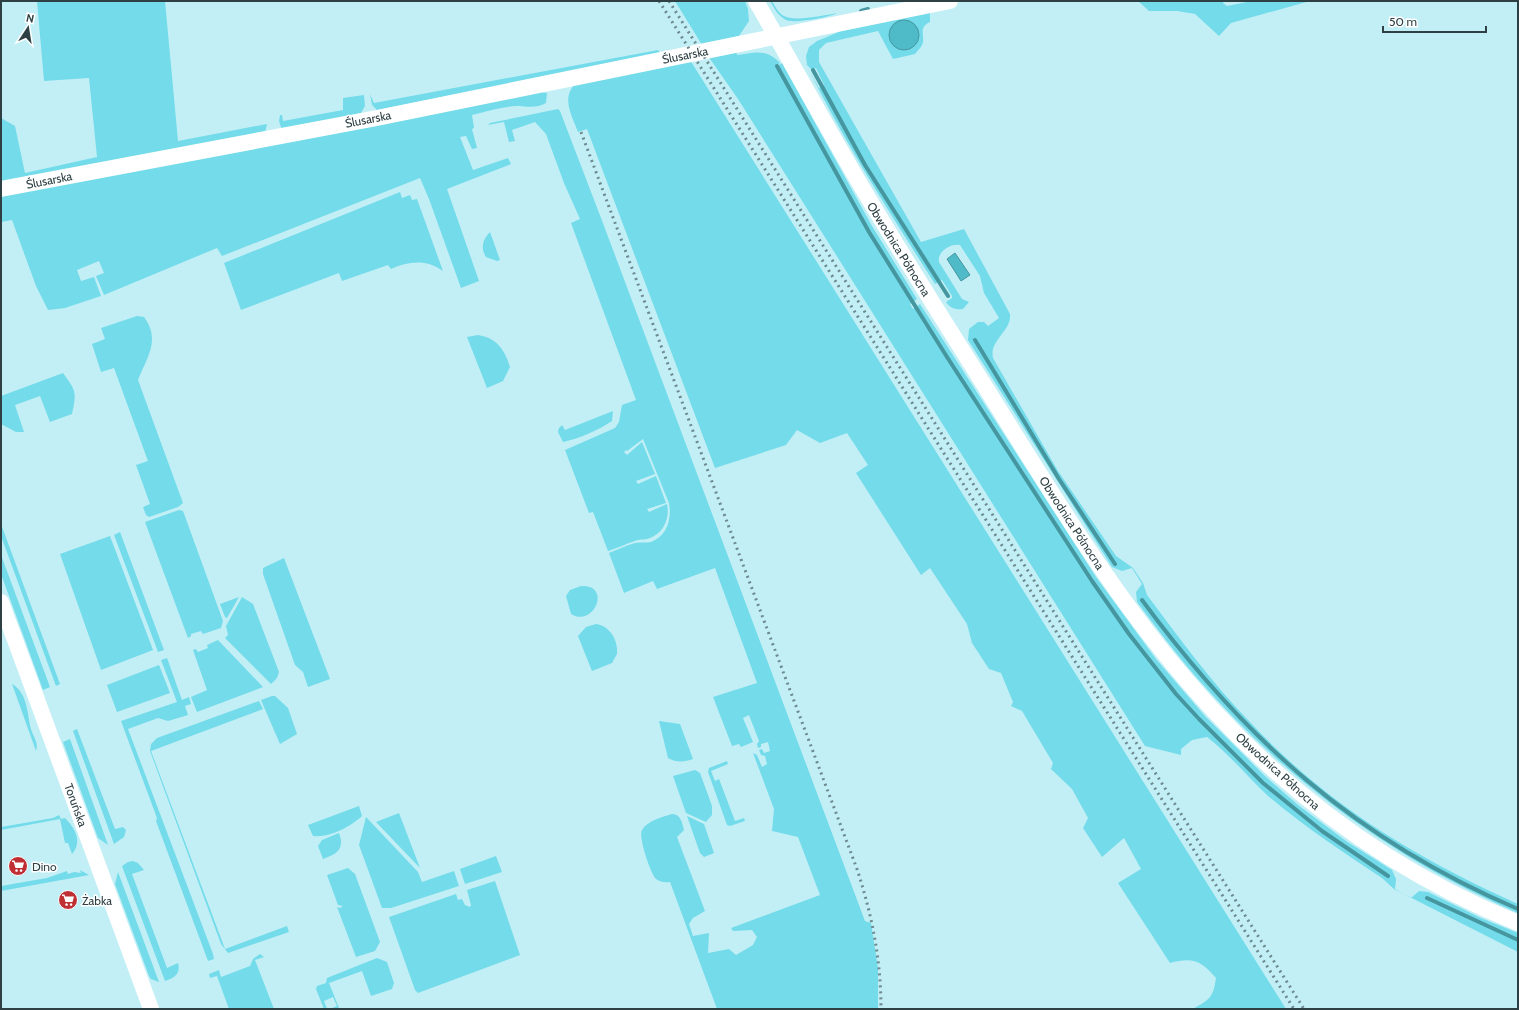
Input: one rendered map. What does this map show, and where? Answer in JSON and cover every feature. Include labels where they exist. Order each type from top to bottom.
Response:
[{"type":"street","name":"Obwodnica Północna","points":[[756,1],[878,215],[1045,482],[1104,572],[1141,623],[1189,683],[1212,710],[1267,764],[1305,797],[1352,833],[1433,883],[1485,909],[1518,923]]},
{"type":"street","name":"Ślusarska","points":[[1,189],[377,118],[950,1]]},
{"type":"street","name":"Toruńska","points":[[1,602],[151,1009]]},
{"type":"shaded area","points":[[37,1],[165,1],[178,141],[267,124],[265,133],[1,184],[1,118],[15,126],[25,173],[97,157],[89,78],[44,81]]},
{"type":"shaded area","points":[[675,1],[745,1],[748,9],[749,21],[739,36],[702,45]]},
{"type":"shaded area","points":[[770,1],[772,1],[780,13],[789,18],[810,18],[837,13],[812,20],[790,21],[786,20],[776,12]]},
{"type":"shaded area","points":[[1138,1],[1224,1],[1223,3],[1227,6],[1252,1],[1310,1],[1231,23],[1219,36],[1195,14],[1177,11],[1149,11]]},
{"type":"shaded area","points":[[930,11],[930,22],[923,28],[923,42],[915,54],[893,59],[878,31],[826,43],[819,50],[819,62],[921,242],[964,229],[1010,314],[1008,326],[994,346],[993,358],[1058,471],[1116,556],[1133,568],[1143,583],[1147,595],[1197,660],[1236,707],[1279,752],[1342,804],[1375,827],[1444,868],[1518,904],[1518,913],[1472,892],[1428,868],[1385,842],[1344,814],[1267,750],[1231,715],[1173,650],[1137,602],[1136,592],[1142,584],[1132,568],[1122,571],[1112,567],[968,340],[969,329],[978,322],[984,322],[988,326],[999,318],[984,293],[980,276],[960,245],[952,245],[945,249],[940,255],[939,262],[962,299],[969,302],[963,309],[958,309],[951,307],[946,302],[952,298],[952,296],[942,280],[935,284],[868,178],[837,124],[808,68],[819,88],[824,85],[816,68],[812,70],[807,65],[806,56],[809,47],[817,41],[841,31]],"holes":[[[907,21],[917,29],[919,37],[914,46],[902,50],[893,45],[890,32],[895,24]]]},
{"type":"shaded area","points":[[904,20],[910,21],[918,29],[918,41],[910,49],[904,50],[898,49],[890,41],[889,35],[890,29],[898,21]]},
{"type":"shaded area","points":[[658,50],[661,54],[377,110],[372,105],[370,94],[374,103]]},
{"type":"shaded area","points":[[736,50],[737,55],[765,53],[770,55],[780,63],[776,67],[782,63],[872,226],[917,299],[910,304],[913,309],[920,304],[1096,577],[1156,659],[1205,716],[1265,776],[1298,805],[1346,841],[1392,870],[1396,879],[1395,889],[1404,894],[1394,889],[1382,878],[1323,838],[1267,795],[1207,737],[1192,740],[1181,749],[1181,755],[1145,746],[738,99],[708,56]]},
{"type":"shaded area","points":[[690,60],[1286,1009],[1193,1009],[1210,997],[1214,990],[1216,978],[1206,967],[1190,960],[1170,963],[1118,883],[1141,869],[1124,838],[1102,857],[1083,828],[1088,818],[1072,789],[1051,769],[1053,763],[1022,711],[1011,706],[1013,702],[1001,673],[989,669],[972,643],[967,624],[930,568],[921,575],[856,473],[868,465],[847,433],[820,443],[797,430],[786,445],[715,468],[587,129],[578,132],[570,112],[568,99],[569,93],[578,81]]},
{"type":"shaded area","points":[[541,92],[547,93],[546,103],[542,105],[535,107],[516,106],[499,108],[472,115],[474,128],[472,129],[477,148],[472,149],[466,136],[460,137],[473,170],[508,158],[511,164],[447,189],[479,281],[461,288],[420,178],[222,256],[217,248],[104,295],[96,276],[104,273],[99,261],[77,270],[81,281],[94,277],[101,296],[65,308],[48,310],[36,286],[12,220],[1,222],[1,195]]},
{"type":"shaded area","points":[[364,95],[365,106],[361,113],[282,130],[279,121],[280,115],[282,115],[283,121],[343,110],[343,98]]},
{"type":"shaded area","points":[[558,109],[601,218],[865,921],[871,923],[878,968],[878,1009],[717,1009],[670,882],[662,882],[655,878],[648,862],[643,846],[641,834],[642,830],[647,824],[655,820],[675,814],[681,819],[684,830],[677,837],[705,911],[693,918],[689,924],[693,936],[709,933],[708,953],[729,949],[736,955],[753,945],[757,937],[752,930],[733,931],[731,928],[820,895],[798,837],[772,831],[774,809],[753,753],[757,755],[762,767],[767,764],[765,756],[761,755],[759,750],[762,749],[764,753],[770,751],[768,742],[761,744],[761,747],[758,748],[757,744],[759,741],[749,715],[743,718],[753,742],[741,747],[739,744],[732,746],[713,697],[757,683],[715,568],[657,589],[653,581],[624,593],[609,553],[632,544],[651,542],[661,536],[665,531],[670,515],[669,503],[643,439],[624,452],[627,455],[642,442],[655,474],[636,481],[638,484],[656,476],[666,503],[647,509],[649,512],[667,504],[667,520],[659,533],[655,536],[635,541],[608,551],[593,512],[589,513],[565,450],[615,428],[619,422],[622,405],[636,400],[571,223],[580,219],[564,183],[546,134],[535,122],[512,130],[515,141],[509,142],[504,122],[488,125],[490,123]]},
{"type":"shaded area","points":[[400,192],[402,198],[410,195],[412,200],[417,199],[443,271],[431,264],[417,262],[404,264],[391,269],[388,265],[342,281],[339,273],[241,310],[224,263]]},
{"type":"shaded area","points":[[490,232],[500,260],[497,261],[486,257],[483,250],[484,241]]},
{"type":"shaded area","points":[[955,253],[970,275],[961,281],[947,259]]},
{"type":"shaded area","points":[[137,316],[144,317],[152,333],[151,348],[138,380],[183,503],[178,507],[149,517],[146,515],[143,507],[150,504],[136,465],[148,461],[114,368],[101,372],[92,344],[105,339],[101,328]]},
{"type":"shaded area","points":[[478,335],[485,336],[499,345],[510,367],[503,381],[487,388],[467,337]]},
{"type":"shaded area","points":[[63,373],[71,384],[75,396],[72,414],[50,422],[40,396],[15,405],[24,432],[16,432],[1,424],[1,396]]},
{"type":"shaded area","points":[[613,411],[612,421],[601,428],[569,441],[563,442],[558,432],[562,425],[565,430]]},
{"type":"shaded area","points":[[179,510],[183,511],[223,621],[221,628],[203,634],[201,631],[191,634],[188,638],[145,522]]},
{"type":"shaded area","points":[[1,524],[60,684],[56,686],[1,536]]},
{"type":"shaded area","points":[[120,532],[164,650],[158,652],[114,535]]},
{"type":"shaded area","points":[[110,536],[153,650],[101,670],[60,554]]},
{"type":"shaded area","points":[[1,555],[50,687],[43,690],[1,574]]},
{"type":"shaded area","points":[[284,558],[330,679],[308,687],[303,672],[295,665],[263,574],[263,568]]},
{"type":"shaded area","points":[[581,586],[591,587],[596,592],[598,598],[592,611],[579,617],[571,614],[566,596],[570,590]]},
{"type":"shaded area","points":[[239,597],[227,618],[225,617],[220,604]]},
{"type":"shaded area","points":[[242,597],[253,604],[279,672],[277,678],[271,684],[225,638],[228,635],[226,626]]},
{"type":"shaded area","points":[[596,624],[601,625],[612,634],[616,644],[617,654],[612,663],[592,671],[578,636],[586,627]]},
{"type":"shaded area","points":[[218,640],[263,687],[197,712],[191,697],[207,690],[193,650],[196,649],[198,652],[208,648],[207,645]]},
{"type":"shaded area","points":[[167,658],[182,700],[189,697],[191,704],[185,706],[188,715],[168,721],[158,718],[128,729],[213,954],[214,959],[208,961],[121,721],[177,702],[161,660]]},
{"type":"shaded area","points":[[159,665],[170,693],[117,712],[107,685]]},
{"type":"shaded area","points":[[12,684],[24,698],[31,729],[36,742],[36,751]]},
{"type":"shaded area","points":[[275,696],[288,708],[297,734],[280,744],[261,700]]},
{"type":"shaded area","points":[[259,701],[263,709],[151,751],[225,949],[287,926],[289,932],[228,953],[221,944],[150,751],[151,744],[157,738]]},
{"type":"shaded area","points":[[659,721],[680,724],[693,759],[680,762],[668,758]]},
{"type":"shaded area","points":[[77,729],[115,829],[123,827],[126,830],[124,837],[114,844],[73,731]]},
{"type":"shaded area","points":[[70,739],[108,845],[98,838],[63,742]]},
{"type":"shaded area","points":[[727,761],[728,764],[711,771],[715,781],[719,779],[735,821],[744,818],[745,821],[730,826],[727,825],[708,772],[709,768]]},
{"type":"shaded area","points":[[695,770],[700,773],[712,806],[712,815],[706,822],[686,813],[673,776]]},
{"type":"shaded area","points":[[359,806],[362,816],[352,824],[339,831],[326,835],[313,836],[308,825]]},
{"type":"shaded area","points":[[399,813],[420,868],[376,822]]},
{"type":"shaded area","points":[[59,815],[61,819],[65,818],[69,822],[75,831],[77,845],[72,854],[68,843],[65,843],[60,819],[1,830],[1,827],[53,818]]},
{"type":"shaded area","points":[[687,816],[704,824],[714,853],[704,857],[700,853]]},
{"type":"shaded area","points":[[366,817],[418,872],[422,882],[454,871],[459,886],[391,908],[382,908],[359,845]]},
{"type":"shaded area","points":[[339,833],[341,839],[340,847],[336,853],[323,859],[318,846],[322,840]]},
{"type":"shaded area","points":[[496,856],[502,872],[465,884],[460,869]]},
{"type":"shaded area","points":[[133,861],[138,863],[144,870],[132,874],[167,968],[178,963],[178,973],[165,981],[122,866]]},
{"type":"shaded area","points":[[348,868],[355,874],[380,942],[375,951],[356,957],[337,907],[340,908],[343,906],[338,905],[327,875]]},
{"type":"shaded area","points":[[80,870],[89,875],[1,891],[1,886],[47,878],[67,871],[68,874],[74,872],[81,873]]},
{"type":"shaded area","points":[[118,872],[159,982],[151,979],[149,976],[115,884]]},
{"type":"shaded area","points":[[495,881],[520,955],[418,993],[415,990],[389,917],[456,894],[458,900],[462,899],[465,905],[470,907],[471,905],[467,890]]},
{"type":"shaded area","points":[[1419,891],[1428,892],[1481,918],[1518,933],[1518,952],[1411,898]]},
{"type":"shaded area","points":[[260,954],[264,957],[255,960],[274,1009],[229,1009],[217,976],[210,978],[209,974],[219,970],[221,977],[250,966],[253,959]]},
{"type":"shaded area","points":[[377,958],[387,962],[394,983],[392,989],[371,996],[362,971],[329,983],[339,1008],[330,1009],[337,1006],[333,997],[324,1001],[327,1009],[324,1009],[316,989],[317,986],[326,983],[327,978]]},
{"type":"waterway","points":[[861,11],[868,9]]},
{"type":"waterway","points":[[777,66],[869,232],[947,357],[1092,581],[1129,634],[1176,694],[1263,783],[1322,831],[1388,876]]},
{"type":"waterway","points":[[813,70],[865,165],[948,296]]},
{"type":"waterway","points":[[975,340],[1059,479],[1115,564]]},
{"type":"waterway","points":[[1142,600],[1181,651],[1221,698],[1264,741],[1308,781],[1355,818],[1405,851],[1460,882],[1518,909]]},
{"type":"waterway","points":[[1427,898],[1518,940]]},
{"type":"railway","points":[[659,1],[1294,1009]]},
{"type":"railway","points":[[669,1],[1304,1009]]},
{"type":"railway","points":[[581,132],[857,869],[875,938],[881,991],[881,1009]]},
{"type":"place","name":"Dino","points":[[18,866]]},
{"type":"place","name":"Żabka","points":[[68,900]]}]
